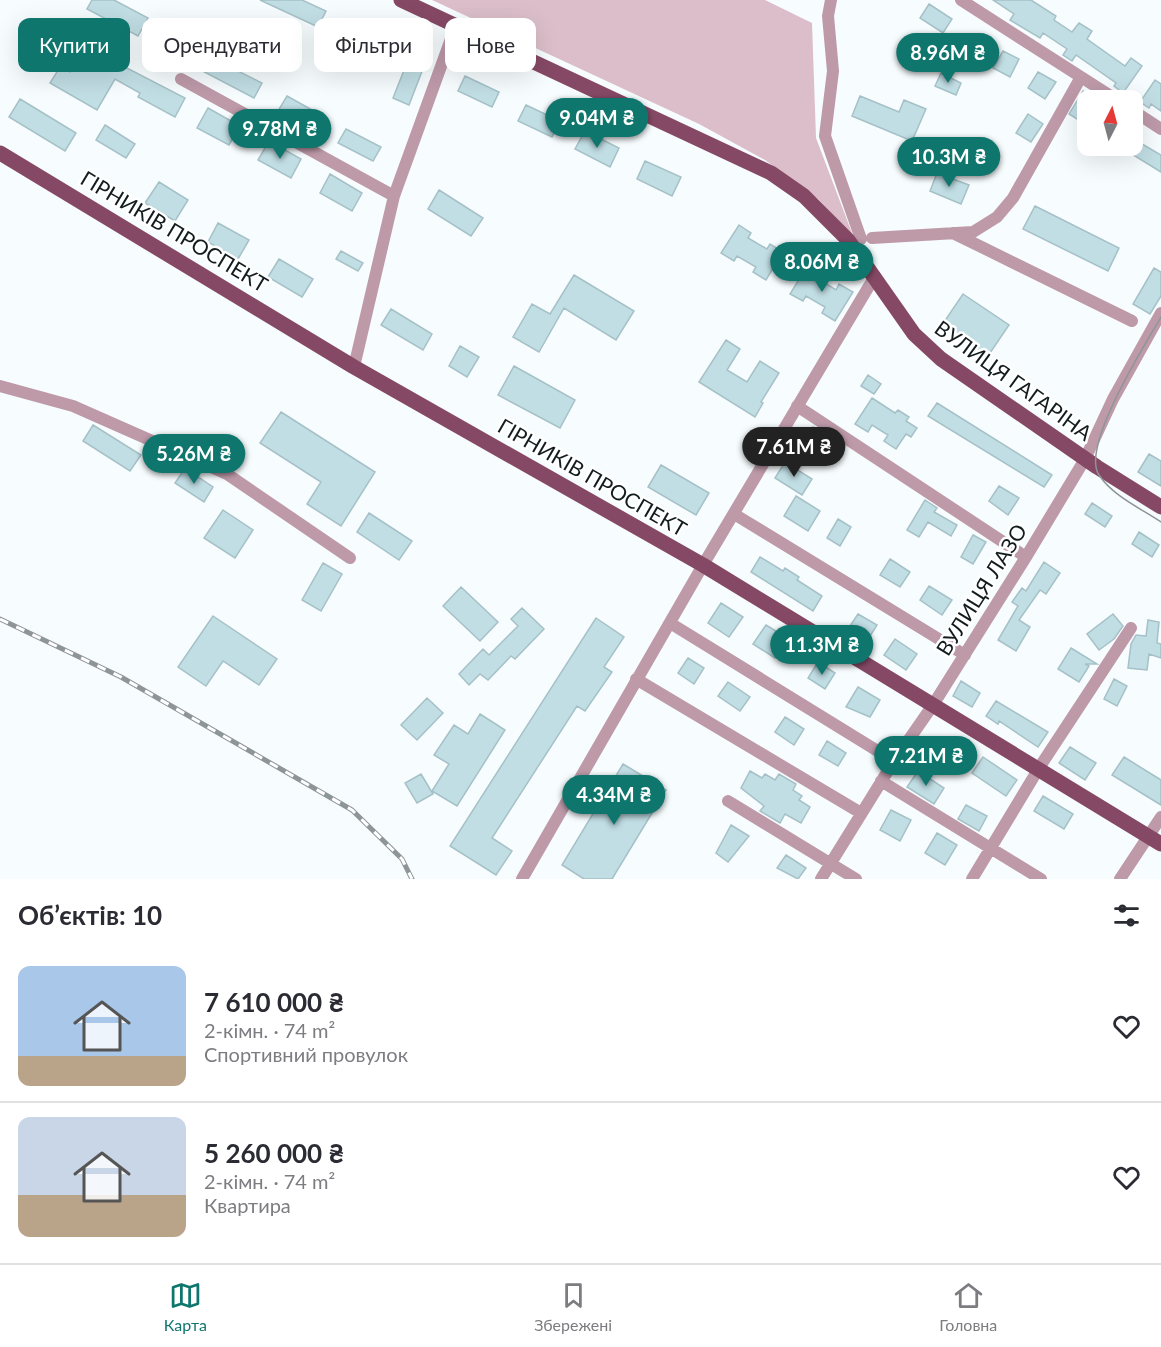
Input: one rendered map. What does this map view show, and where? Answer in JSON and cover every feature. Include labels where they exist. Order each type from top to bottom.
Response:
[{"type":"main road","name":"ВУЛИЦЯ ГАГАРІНА","points":[[401,0],[445,20]]},
{"type":"main road","name":"ВУЛИЦЯ ГАГАРІНА","points":[[536,63],[771,173],[804,196],[848,240],[914,334],[941,359],[1085,459],[1161,507]]},
{"type":"main road","name":"ГІРНИКІВ ПРОСПЕКТ","points":[[0,153],[354,367],[703,565],[1039,768],[1155,841]]},
{"type":"street","points":[[831,0],[828,16],[833,71],[825,136],[867,239],[973,231],[997,217],[1013,198],[1081,77]]},
{"type":"street","points":[[961,0],[1101,90]]},
{"type":"street","points":[[354,367],[394,196],[445,55]]},
{"type":"street","points":[[181,80],[394,196]]},
{"type":"street","points":[[1143,118],[1161,129]]},
{"type":"street","points":[[952,233],[1132,321]]},
{"type":"street","points":[[522,879],[703,565],[875,276]]},
{"type":"street","name":"ВУЛИЦЯ ЛАЗО","points":[[821,879],[894,761],[965,655],[1085,459],[1113,399],[1161,313]]},
{"type":"street","points":[[0,386],[73,406],[227,474],[351,558]]},
{"type":"street","points":[[797,406],[1026,557]]},
{"type":"street","points":[[734,514],[965,655]]},
{"type":"street","points":[[670,623],[894,761]]},
{"type":"street","points":[[972,879],[1039,768],[1131,628]]},
{"type":"street","points":[[636,680],[861,813]]},
{"type":"street","points":[[881,782],[1041,879]]},
{"type":"street","points":[[728,801],[856,879]]},
{"type":"street","points":[[1120,879],[1155,841],[1161,817]]},
{"type":"shaded area","points":[[432,0],[765,0],[812,23],[816,138],[852,233],[818,199],[765,160],[699,124],[536,48],[536,18],[471,18]]},
{"type":"building","points":[[92,0],[114,0],[148,18],[142,18],[142,29],[138,36],[130,32],[130,18],[104,18],[87,9]]},
{"type":"building","points":[[260,0],[302,0],[326,11],[322,18],[314,18],[314,25]]},
{"type":"building","points":[[993,0],[1031,0],[1056,16],[1054,20],[1072,32],[1079,23],[1092,31],[1087,39],[1125,66],[1131,58],[1142,66],[1125,90],[1119,90],[1114,86],[1116,83],[1076,55],[1072,61],[1063,55],[1067,49],[1043,33],[1040,38],[1010,20],[1014,14]]},
{"type":"building","points":[[929,4],[952,19],[943,33],[920,18]]},
{"type":"building","points":[[1003,51],[1019,59],[1010,77],[993,68]]},
{"type":"building","points":[[130,70],[185,98],[175,117],[138,97],[140,93],[115,79],[97,110],[50,83],[57,72],[130,72]]},
{"type":"building","points":[[204,72],[240,72],[262,83],[254,98]]},
{"type":"building","points":[[403,72],[422,72],[409,105],[393,98]]},
{"type":"building","points":[[1038,72],[1056,82],[1045,99],[1028,88]]},
{"type":"building","points":[[941,73],[961,83],[956,95],[935,86]]},
{"type":"building","points":[[465,76],[499,92],[492,107],[458,91]]},
{"type":"building","points":[[1155,80],[1161,84],[1161,111],[1151,104],[1149,108],[1143,104],[1143,98]]},
{"type":"building","points":[[287,96],[323,116],[314,131],[278,111]]},
{"type":"building","points":[[860,96],[899,112],[904,100],[926,109],[912,141],[852,116]]},
{"type":"building","points":[[20,99],[76,133],[65,151],[9,117]]},
{"type":"building","points":[[1077,101],[1077,119],[1069,114]]},
{"type":"building","points":[[526,105],[560,121],[552,137],[518,121]]},
{"type":"building","points":[[208,108],[240,126],[229,145],[197,128]]},
{"type":"building","points":[[1028,114],[1043,124],[1031,142],[1016,133]]},
{"type":"building","points":[[105,125],[135,144],[126,158],[96,140]]},
{"type":"building","points":[[346,129],[381,147],[373,161],[338,143]]},
{"type":"building","points":[[585,131],[619,148],[610,167],[575,149]]},
{"type":"building","points":[[269,141],[301,159],[291,178],[258,160]]},
{"type":"building","points":[[1143,144],[1161,155],[1161,172],[1135,156],[1143,156]]},
{"type":"building","points":[[645,161],[681,177],[672,196],[637,179]]},
{"type":"building","points":[[937,173],[969,185],[961,204],[930,191]]},
{"type":"building","points":[[330,174],[362,193],[352,211],[320,193]]},
{"type":"building","points":[[159,182],[188,200],[175,221],[145,203]]},
{"type":"building","points":[[439,190],[483,218],[471,236],[428,209]]},
{"type":"building","points":[[1035,206],[1119,248],[1108,271],[1023,229]]},
{"type":"building","points":[[218,223],[249,240],[238,259],[208,242]]},
{"type":"building","points":[[739,225],[751,233],[748,238],[767,249],[770,244],[783,252],[766,280],[753,272],[756,267],[737,256],[734,261],[721,253]]},
{"type":"building","points":[[341,251],[363,263],[358,271],[336,259]]},
{"type":"building","points":[[279,259],[313,279],[302,297],[268,277]]},
{"type":"building","points":[[808,265],[821,273],[817,278],[836,290],[839,284],[853,292],[835,321],[822,313],[825,307],[806,296],[803,301],[790,294]]},
{"type":"building","points":[[1154,268],[1161,272],[1161,296],[1150,314],[1133,304]]},
{"type":"building","points":[[574,275],[634,311],[616,340],[564,308],[539,352],[513,337],[532,304],[550,314]]},
{"type":"building","points":[[963,294],[1009,325],[988,356],[942,325]]},
{"type":"building","points":[[391,309],[432,334],[423,350],[381,325]]},
{"type":"building","points":[[726,340],[740,349],[727,370],[747,382],[760,361],[779,373],[761,402],[763,403],[755,417],[699,382]]},
{"type":"building","points":[[460,346],[479,357],[467,377],[449,366]]},
{"type":"building","points":[[514,366],[575,400],[560,428],[498,395]]},
{"type":"building","points":[[868,375],[881,384],[874,394],[861,386]]},
{"type":"building","points":[[872,398],[895,413],[898,410],[909,417],[906,421],[917,428],[911,437],[906,434],[896,449],[884,441],[888,435],[872,425],[868,432],[855,424]]},
{"type":"building","points":[[937,403],[1052,475],[1044,487],[928,416]]},
{"type":"building","points":[[281,412],[375,472],[341,526],[307,504],[321,482],[260,443]]},
{"type":"building","points":[[93,425],[141,455],[130,471],[83,441]]},
{"type":"building","points":[[813,427],[833,440],[819,462],[799,450]]},
{"type":"building","points":[[1149,454],[1161,461],[1161,486],[1138,472]]},
{"type":"building","points":[[785,462],[812,479],[802,495],[775,478]]},
{"type":"building","points":[[661,465],[709,493],[696,515],[648,487]]},
{"type":"building","points":[[185,468],[213,487],[204,502],[175,483]]},
{"type":"building","points":[[999,486],[1019,498],[1008,515],[989,501]]},
{"type":"building","points":[[796,496],[820,511],[808,531],[784,516]]},
{"type":"building","points":[[925,500],[937,508],[934,512],[957,525],[951,536],[928,522],[919,537],[907,530]]},
{"type":"building","points":[[1092,503],[1112,516],[1105,527],[1085,514]]},
{"type":"building","points":[[223,510],[253,530],[235,558],[204,538]]},
{"type":"building","points":[[369,513],[412,541],[399,560],[357,532]]},
{"type":"building","points":[[838,519],[851,527],[840,546],[827,538]]},
{"type":"building","points":[[1139,532],[1159,545],[1152,557],[1132,544]]},
{"type":"building","points":[[973,535],[986,542],[973,564],[961,557]]},
{"type":"building","points":[[760,557],[783,571],[785,568],[799,577],[797,580],[822,596],[813,611],[751,572]]},
{"type":"building","points":[[890,559],[910,572],[900,587],[880,575]]},
{"type":"building","points":[[1044,562],[1060,573],[1046,594],[1040,590],[1019,620],[1030,627],[1016,651],[998,640],[1018,606],[1012,602],[1022,588],[1026,591]]},
{"type":"building","points":[[323,563],[342,574],[321,611],[302,600]]},
{"type":"building","points":[[929,586],[952,600],[942,615],[920,600]]},
{"type":"building","points":[[461,587],[498,622],[480,641],[443,606]]},
{"type":"building","points":[[721,603],[743,617],[729,637],[708,623]]},
{"type":"building","points":[[522,608],[544,629],[515,659],[511,656],[488,680],[480,674],[469,685],[459,674],[483,649],[489,655],[518,626],[511,619]]},
{"type":"building","points":[[858,614],[877,625],[867,641],[848,629]]},
{"type":"building","points":[[1113,614],[1123,626],[1114,639],[1099,650],[1087,634]]},
{"type":"building","points":[[213,616],[277,659],[259,685],[223,661],[206,686],[178,667]]},
{"type":"building","points":[[596,618],[624,637],[604,667],[612,672],[585,711],[577,706],[492,838],[512,851],[496,875],[450,846]]},
{"type":"building","points":[[1148,620],[1159,622],[1157,643],[1161,644],[1161,658],[1149,654],[1147,670],[1128,668],[1131,644],[1136,635],[1146,636]]},
{"type":"building","points":[[766,625],[776,631],[774,636],[785,643],[775,658],[753,644]]},
{"type":"building","points":[[895,639],[917,654],[906,670],[884,655]]},
{"type":"building","points":[[1071,648],[1097,664],[1085,664],[1089,666],[1079,682],[1058,669]]},
{"type":"building","points":[[688,658],[704,668],[694,684],[678,673]]},
{"type":"building","points":[[818,662],[835,673],[825,689],[808,678]]},
{"type":"building","points":[[1114,679],[1127,686],[1117,706],[1104,699]]},
{"type":"building","points":[[961,681],[980,693],[972,707],[953,696]]},
{"type":"building","points":[[728,682],[750,697],[740,711],[718,696]]},
{"type":"building","points":[[858,687],[880,700],[870,717],[846,707]]},
{"type":"building","points":[[427,698],[443,713],[417,740],[401,725]]},
{"type":"building","points":[[996,701],[1048,732],[1038,747],[999,721],[998,724],[986,716]]},
{"type":"building","points":[[480,714],[505,730],[457,806],[432,791],[449,764],[434,755],[454,725],[468,734]]},
{"type":"building","points":[[785,717],[804,729],[794,745],[775,732]]},
{"type":"building","points":[[827,741],[846,753],[838,766],[819,755]]},
{"type":"building","points":[[1070,747],[1096,763],[1085,780],[1059,763]]},
{"type":"building","points":[[983,757],[1017,780],[1006,796],[972,773]]},
{"type":"building","points":[[1124,757],[1161,780],[1161,805],[1112,775]]},
{"type":"building","points":[[623,764],[666,790],[612,879],[584,879],[562,865]]},
{"type":"building","points":[[750,771],[762,778],[765,774],[775,780],[779,774],[796,784],[793,790],[802,796],[799,800],[810,807],[801,823],[785,814],[780,823],[760,811],[764,806],[741,788]]},
{"type":"building","points":[[918,771],[944,788],[934,804],[907,787]]},
{"type":"building","points":[[421,774],[433,794],[417,803],[405,783]]},
{"type":"building","points":[[1043,796],[1073,814],[1064,829],[1034,811]]},
{"type":"building","points":[[966,805],[987,816],[979,831],[958,819]]},
{"type":"building","points":[[891,810],[911,820],[900,841],[880,830]]},
{"type":"building","points":[[731,825],[749,836],[728,862],[716,853]]},
{"type":"building","points":[[937,833],[957,845],[945,865],[925,853]]},
{"type":"building","points":[[786,855],[806,868],[798,879],[777,868]]},
{"type":"tram line","points":[[1161,317],[1129,372],[1106,420],[1098,442],[1096,461],[1099,475],[1112,489],[1161,522]]},
{"type":"railway","points":[[0,619],[121,677],[352,810],[402,859],[412,879]]}]
